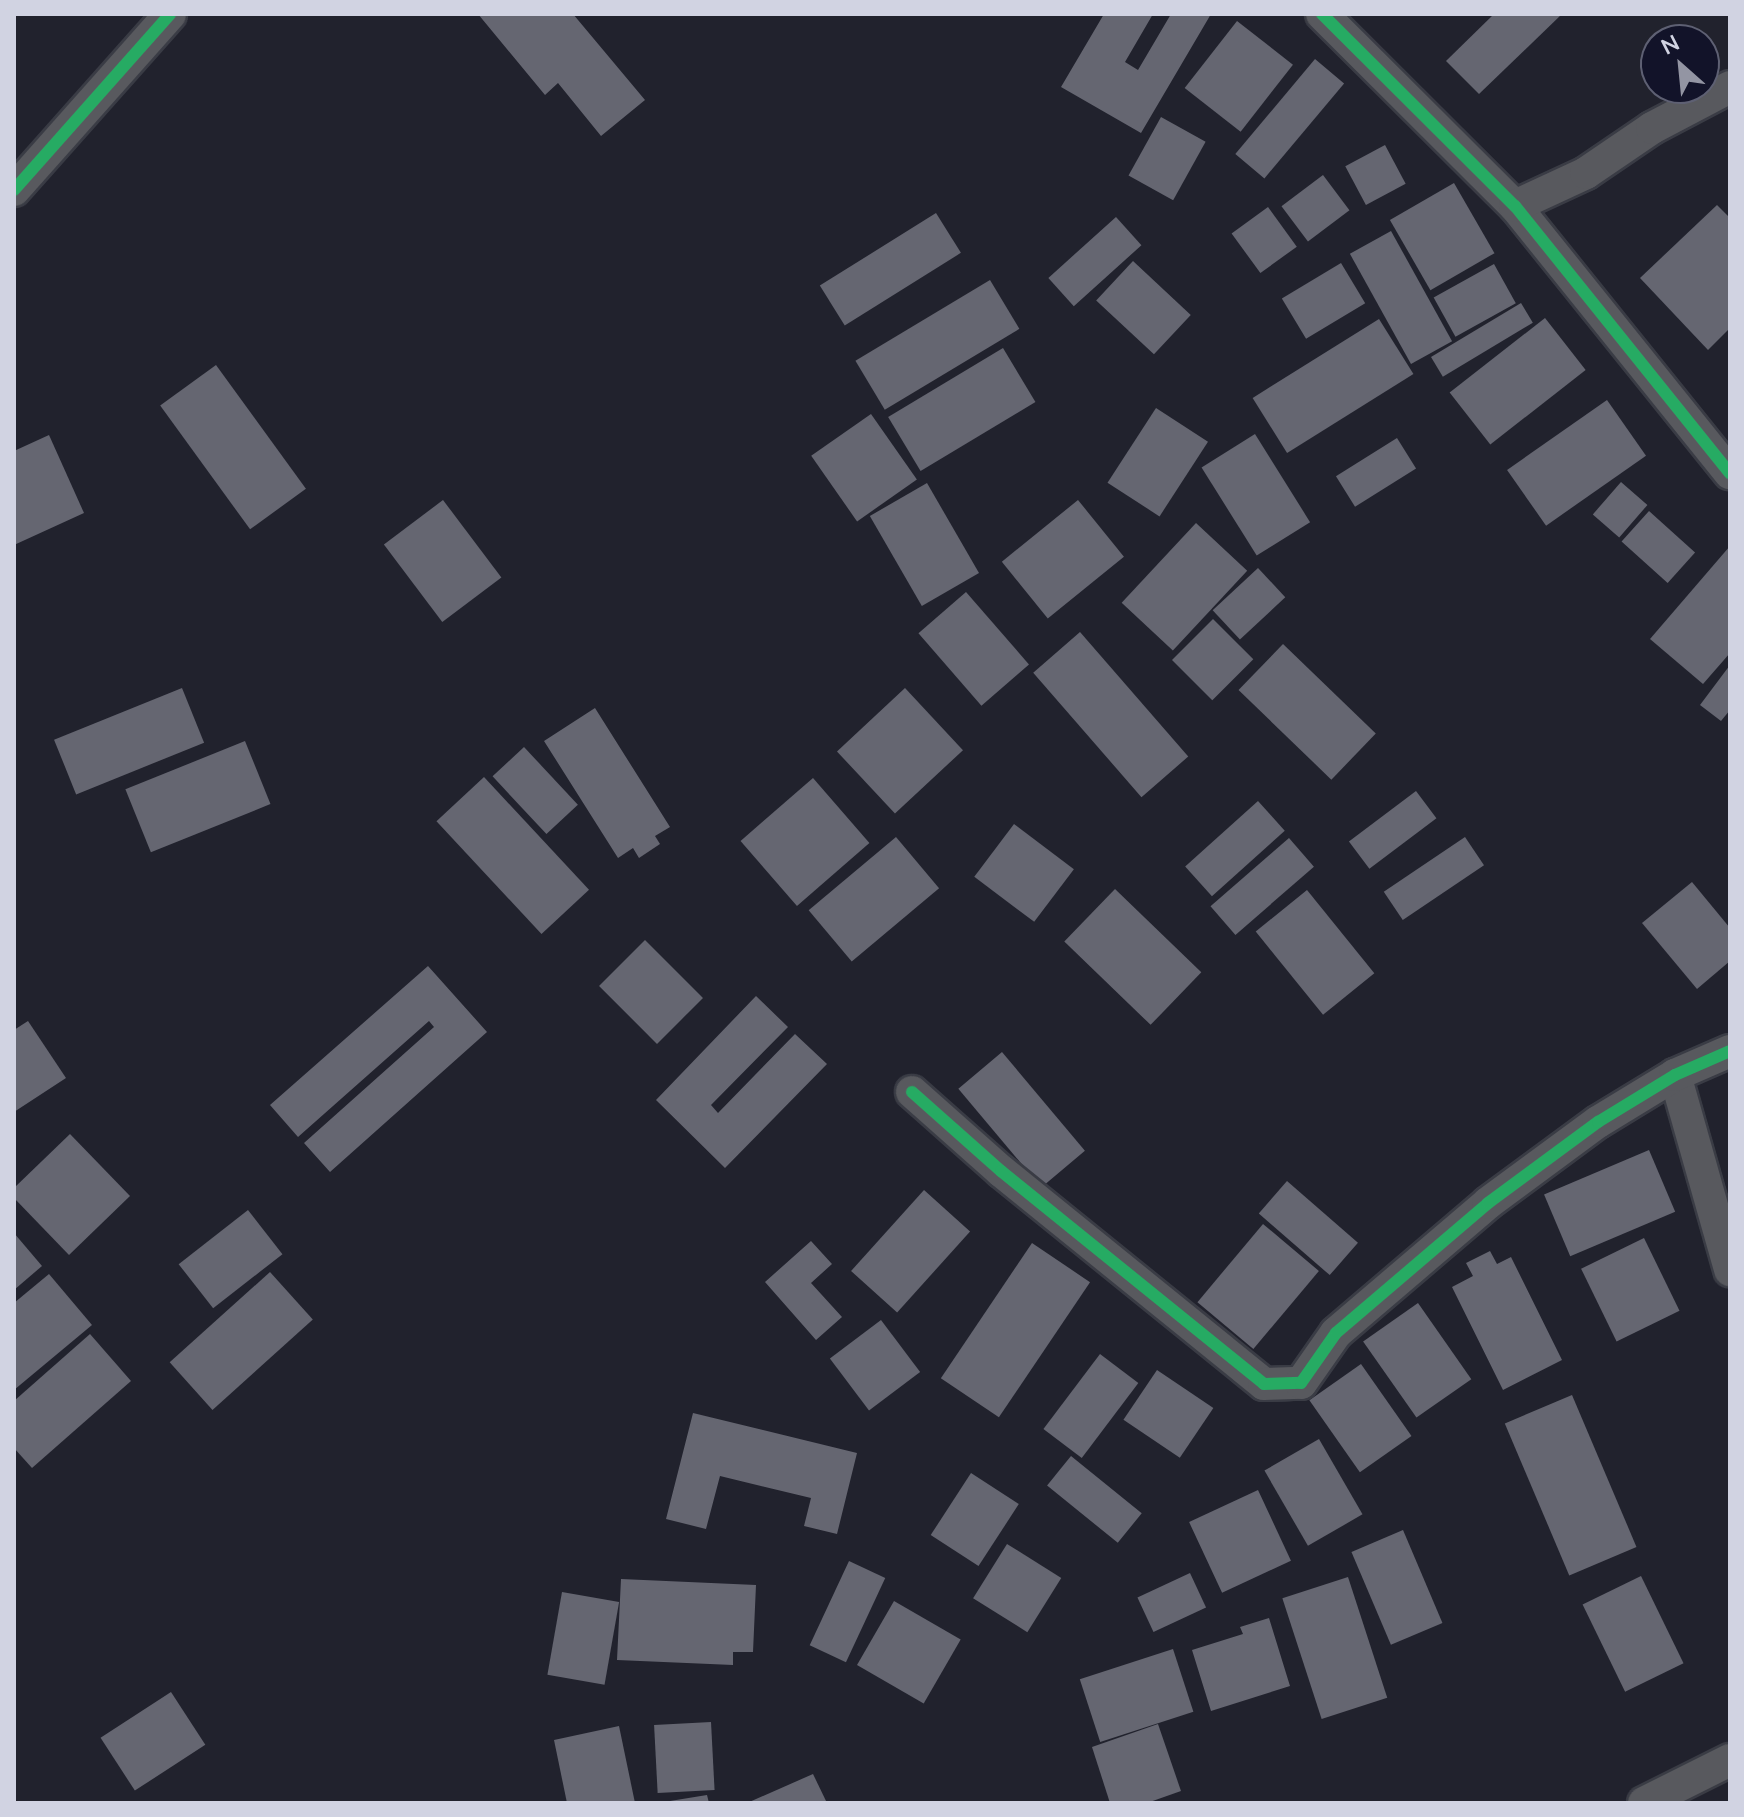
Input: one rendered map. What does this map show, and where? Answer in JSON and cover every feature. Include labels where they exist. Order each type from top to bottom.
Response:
[{"type":"street","points":[[14,190],[170,14]]},
{"type":"street","points":[[1322,14],[1515,206],[1730,473]]},
{"type":"street","points":[[1515,206],[1586,173],[1652,128],[1730,87]]},
{"type":"street","points":[[912,1092],[1001,1171],[1264,1384],[1301,1383],[1336,1333],[1416,1261],[1598,1122],[1675,1075],[1730,1051]]},
{"type":"street","points":[[1675,1075],[1730,1270]]},
{"type":"street","points":[[1644,1803],[1730,1760]]},
{"type":"building","points":[[478,14],[573,14],[645,100],[601,136],[558,83],[545,95]]},
{"type":"building","points":[[1104,14],[1153,14],[1125,62],[1138,70],[1171,14],[1211,14],[1141,133],[1061,87]]},
{"type":"building","points":[[1494,14],[1562,14],[1479,94],[1446,61]]},
{"type":"building","points":[[1237,21],[1293,65],[1241,132],[1185,88]]},
{"type":"building","points":[[1315,59],[1344,83],[1264,178],[1235,154]]},
{"type":"building","points":[[1161,117],[1206,142],[1173,200],[1129,176]]},
{"type":"building","points":[[1385,145],[1406,184],[1366,205],[1345,166]]},
{"type":"building","points":[[1323,175],[1349,210],[1308,241],[1281,206]]},
{"type":"building","points":[[1454,183],[1494,253],[1430,290],[1390,220]]},
{"type":"building","points":[[1717,205],[1730,218],[1730,328],[1708,350],[1640,278]]},
{"type":"building","points":[[1268,207],[1297,247],[1260,273],[1232,233]]},
{"type":"building","points":[[936,213],[961,253],[845,325],[820,286]]},
{"type":"building","points":[[1116,217],[1141,245],[1074,306],[1048,278]]},
{"type":"building","points":[[1391,231],[1452,341],[1411,364],[1350,254]]},
{"type":"building","points":[[1133,261],[1191,315],[1154,354],[1096,300]]},
{"type":"building","points":[[1341,263],[1365,303],[1306,339],[1282,299]]},
{"type":"building","points":[[1494,264],[1516,303],[1455,337],[1434,297]]},
{"type":"building","points":[[990,280],[1019,329],[885,410],[855,361]]},
{"type":"building","points":[[1521,303],[1533,323],[1443,377],[1431,357]]},
{"type":"building","points":[[1545,318],[1586,370],[1490,445],[1450,392]]},
{"type":"building","points":[[1379,319],[1413,374],[1287,453],[1253,398]]},
{"type":"building","points":[[1003,348],[1035,402],[921,471],[888,417]]},
{"type":"building","points":[[216,365],[306,489],[250,529],[160,406]]},
{"type":"building","points":[[1607,400],[1646,456],[1546,526],[1507,470]]},
{"type":"building","points":[[1156,408],[1208,442],[1160,516],[1108,483]]},
{"type":"building","points":[[871,414],[917,480],[857,521],[811,456]]},
{"type":"building","points":[[1255,434],[1310,522],[1257,556],[1202,467]]},
{"type":"building","points":[[49,435],[84,513],[14,545],[14,451]]},
{"type":"building","points":[[1397,438],[1416,469],[1355,507],[1336,476]]},
{"type":"building","points":[[1621,482],[1647,505],[1619,537],[1593,514]]},
{"type":"building","points":[[927,483],[979,573],[922,606],[870,516]]},
{"type":"building","points":[[443,500],[501,577],[442,622],[384,545]]},
{"type":"building","points":[[1078,500],[1124,557],[1048,618],[1002,562]]},
{"type":"building","points":[[1649,511],[1695,552],[1668,583],[1622,541]]},
{"type":"building","points":[[1196,523],[1247,571],[1173,650],[1122,603]]},
{"type":"building","points":[[1730,546],[1730,653],[1703,684],[1650,639]]},
{"type":"building","points":[[1258,568],[1285,597],[1240,640],[1213,610]]},
{"type":"building","points":[[966,592],[1029,664],[981,706],[918,633]]},
{"type":"building","points":[[1213,619],[1253,659],[1212,700],[1172,660]]},
{"type":"building","points":[[1080,632],[1188,757],[1141,797],[1033,673]]},
{"type":"building","points":[[1283,644],[1376,734],[1331,780],[1239,690]]},
{"type":"building","points":[[1730,665],[1730,710],[1721,721],[1700,705]]},
{"type":"building","points":[[182,688],[204,743],[76,794],[54,740]]},
{"type":"building","points":[[905,688],[963,750],[895,814],[837,751]]},
{"type":"building","points":[[595,708],[670,827],[655,836],[660,844],[639,858],[633,848],[618,858],[544,741]]},
{"type":"building","points":[[245,741],[270,804],[151,852],[125,789]]},
{"type":"building","points":[[524,747],[578,805],[546,834],[493,776]]},
{"type":"building","points":[[484,777],[589,890],[541,934],[436,821]]},
{"type":"building","points":[[813,778],[869,843],[797,906],[741,841]]},
{"type":"building","points":[[1416,791],[1436,818],[1369,869],[1349,842]]},
{"type":"building","points":[[1258,801],[1285,831],[1212,896],[1185,867]]},
{"type":"building","points":[[1014,824],[1074,869],[1034,922],[974,877]]},
{"type":"building","points":[[896,837],[939,888],[852,962],[809,910]]},
{"type":"building","points":[[1465,837],[1484,865],[1403,920],[1384,892]]},
{"type":"building","points":[[1289,838],[1314,867],[1235,935],[1211,906]]},
{"type":"building","points":[[1692,882],[1730,928],[1730,961],[1697,989],[1642,923]]},
{"type":"building","points":[[1115,889],[1201,972],[1151,1025],[1064,942]]},
{"type":"building","points":[[1307,890],[1374,973],[1323,1015],[1256,932]]},
{"type":"building","points":[[645,940],[703,998],[657,1044],[599,986]]},
{"type":"building","points":[[428,966],[487,1032],[330,1172],[304,1143],[434,1027],[429,1021],[298,1137],[270,1105]]},
{"type":"building","points":[[756,996],[788,1027],[711,1105],[718,1113],[795,1034],[827,1064],[725,1168],[656,1100]]},
{"type":"building","points":[[28,1021],[66,1078],[14,1112],[14,1030]]},
{"type":"building","points":[[1002,1052],[1085,1151],[1041,1187],[958,1089]]},
{"type":"building","points":[[70,1134],[130,1196],[69,1255],[14,1198],[14,1188]]},
{"type":"building","points":[[1649,1150],[1675,1212],[1570,1256],[1544,1195]]},
{"type":"building","points":[[1287,1181],[1358,1243],[1330,1275],[1259,1213]]},
{"type":"building","points":[[924,1190],[970,1231],[897,1312],[851,1271]]},
{"type":"building","points":[[248,1210],[282,1254],[213,1308],[179,1264]]},
{"type":"building","points":[[1263,1224],[1319,1271],[1253,1349],[1197,1302]]},
{"type":"building","points":[[14,1233],[42,1266],[14,1290]]},
{"type":"building","points":[[1644,1238],[1680,1311],[1617,1341],[1581,1269]]},
{"type":"building","points":[[811,1241],[832,1264],[811,1283],[842,1317],[816,1340],[765,1282]]},
{"type":"building","points":[[1032,1243],[1090,1282],[999,1417],[941,1378]]},
{"type":"building","points":[[1490,1251],[1497,1264],[1511,1257],[1562,1360],[1503,1390],[1452,1287],[1473,1276],[1466,1263]]},
{"type":"building","points":[[270,1272],[313,1320],[212,1410],[170,1362]]},
{"type":"building","points":[[49,1274],[92,1325],[14,1390],[14,1303]]},
{"type":"building","points":[[1418,1303],[1471,1379],[1416,1418],[1363,1341]]},
{"type":"building","points":[[881,1320],[920,1372],[869,1410],[830,1359]]},
{"type":"building","points":[[90,1334],[131,1381],[32,1468],[14,1448],[14,1401]]},
{"type":"building","points":[[1100,1354],[1138,1383],[1082,1458],[1043,1429]]},
{"type":"building","points":[[1361,1364],[1411,1436],[1360,1472],[1309,1400]]},
{"type":"building","points":[[1157,1370],[1213,1408],[1180,1458],[1123,1420]]},
{"type":"building","points":[[1572,1395],[1636,1547],[1569,1575],[1505,1424]]},
{"type":"building","points":[[693,1413],[857,1453],[837,1534],[804,1526],[811,1498],[720,1476],[706,1529],[666,1519]]},
{"type":"building","points":[[1319,1439],[1362,1514],[1308,1546],[1264,1470]]},
{"type":"building","points":[[1071,1456],[1142,1513],[1118,1543],[1047,1486]]},
{"type":"building","points":[[971,1473],[1019,1504],[979,1566],[931,1535]]},
{"type":"building","points":[[1258,1490],[1291,1561],[1222,1593],[1189,1522]]},
{"type":"building","points":[[1403,1530],[1442,1623],[1391,1645],[1351,1552]]},
{"type":"building","points":[[1007,1544],[1061,1578],[1027,1632],[973,1598]]},
{"type":"building","points":[[849,1561],[885,1578],[846,1662],[810,1645]]},
{"type":"building","points":[[1190,1573],[1206,1607],[1153,1632],[1137,1598]]},
{"type":"building","points":[[1641,1576],[1684,1663],[1625,1692],[1583,1604]]},
{"type":"building","points":[[1348,1577],[1387,1698],[1322,1719],[1282,1598]]},
{"type":"building","points":[[621,1579],[756,1585],[753,1652],[733,1652],[733,1665],[617,1660]]},
{"type":"building","points":[[562,1592],[619,1602],[605,1685],[547,1675]]},
{"type":"building","points":[[894,1601],[961,1640],[924,1704],[857,1665]]},
{"type":"building","points":[[1269,1618],[1290,1686],[1211,1711],[1192,1650],[1243,1634],[1240,1627]]},
{"type":"building","points":[[1173,1649],[1193,1712],[1100,1742],[1080,1679]]},
{"type":"building","points":[[171,1692],[205,1745],[135,1791],[101,1738]]},
{"type":"building","points":[[711,1722],[715,1790],[658,1793],[654,1725]]},
{"type":"building","points":[[1158,1724],[1181,1791],[1147,1803],[1110,1803],[1092,1747]]},
{"type":"building","points":[[619,1726],[635,1803],[567,1803],[554,1740]]},
{"type":"building","points":[[813,1774],[827,1803],[747,1803]]},
{"type":"building","points":[[707,1795],[709,1803],[670,1803],[670,1801]]},
{"type":"cycle path","points":[[14,190],[170,14]]},
{"type":"cycle path","points":[[1322,14],[1515,206],[1730,473]]},
{"type":"cycle path","points":[[912,1092],[1001,1171],[1264,1384],[1301,1383],[1336,1333],[1488,1203],[1598,1122],[1675,1075],[1730,1051]]}]
